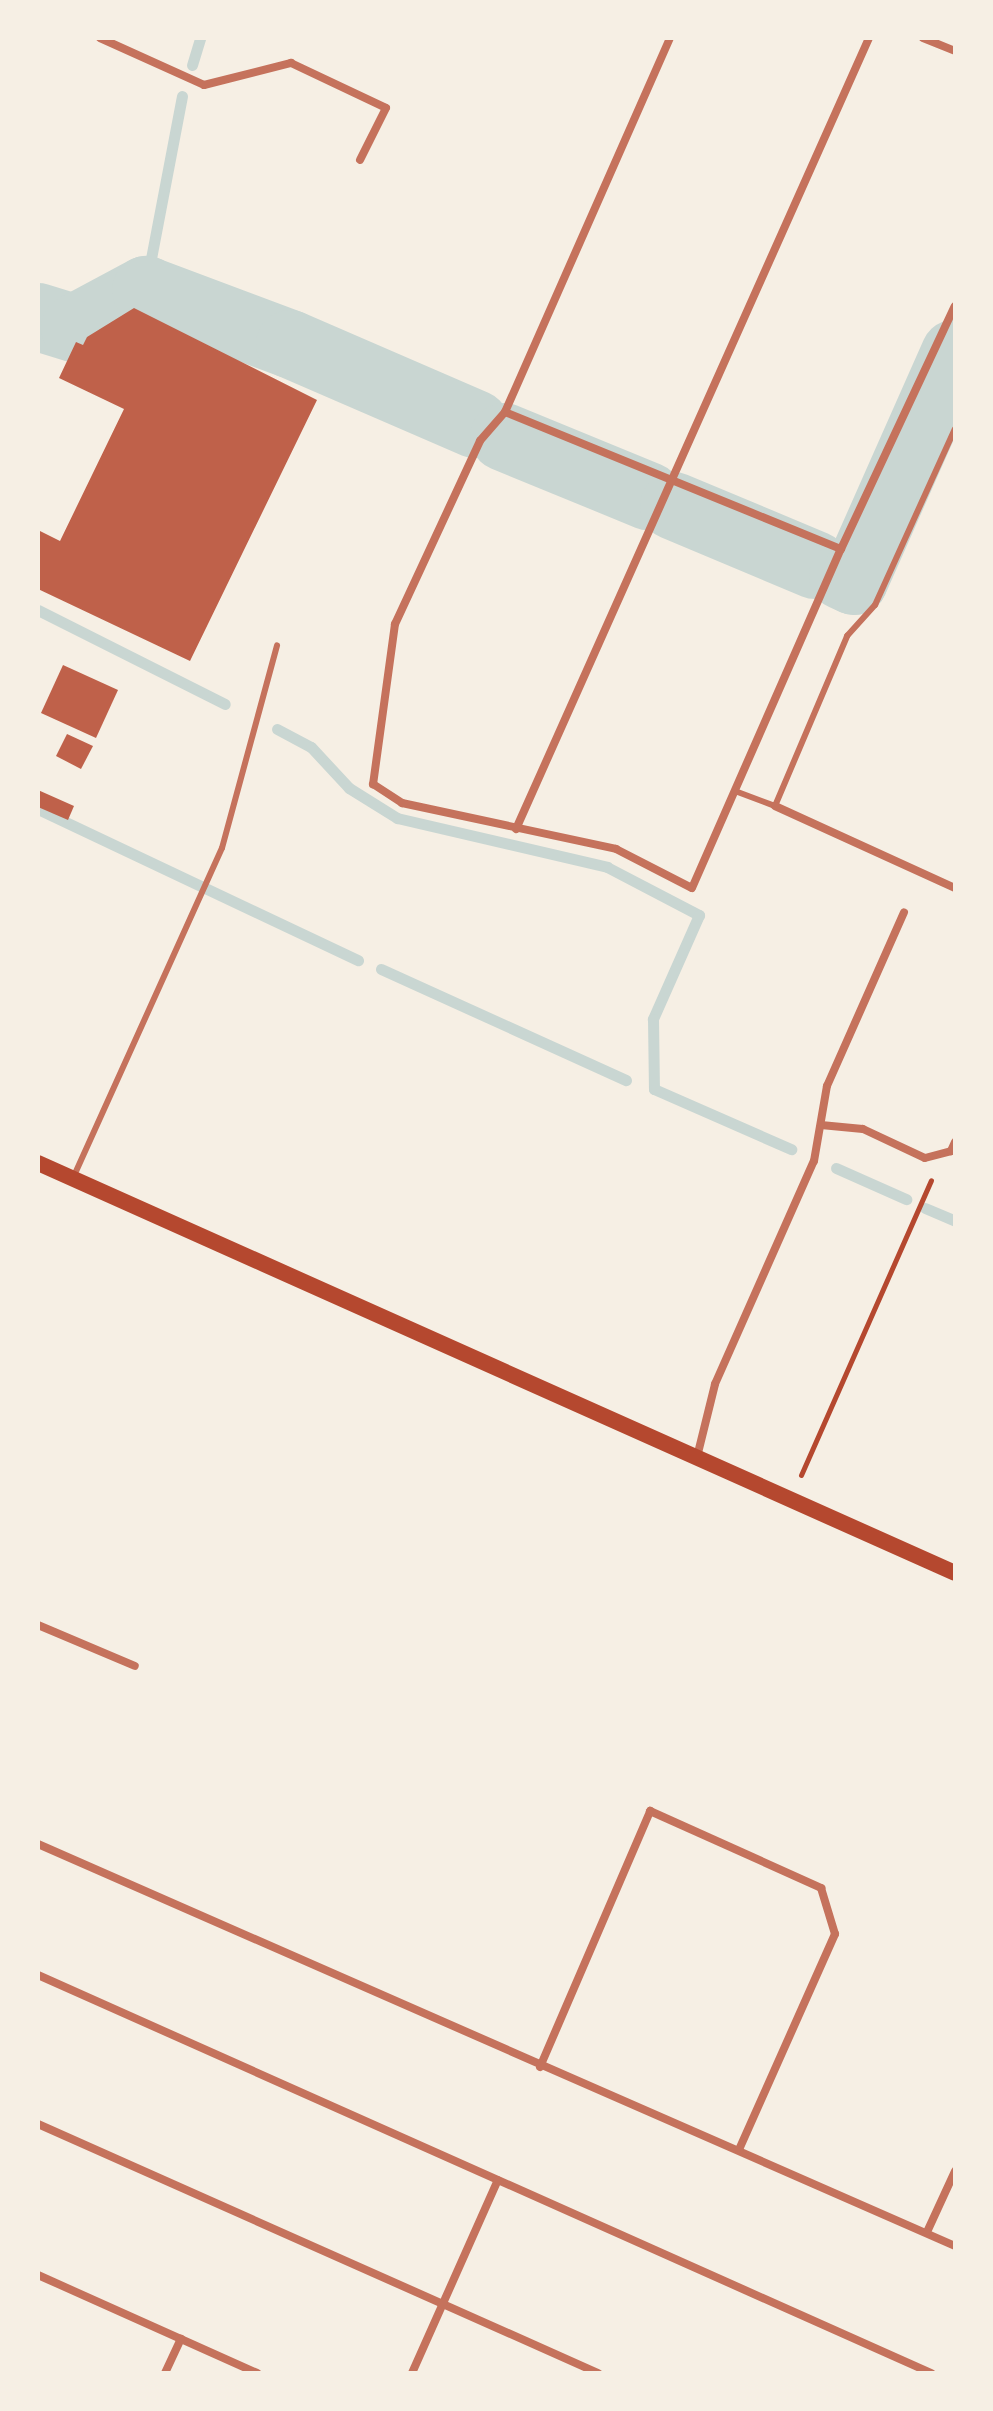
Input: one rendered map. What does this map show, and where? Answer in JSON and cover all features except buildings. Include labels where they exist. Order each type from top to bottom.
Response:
[{"type":"main road","points":[[38,1163],[955,1573]]},
{"type":"street","points":[[100,38],[204,85],[291,63],[304,69],[386,108],[360,160]]},
{"type":"street","points":[[670,38],[505,412],[480,441],[395,624],[373,784],[402,803],[616,849],[692,888],[841,549],[955,306]]},
{"type":"street","points":[[516,829],[869,38]]},
{"type":"street","points":[[923,38],[955,51]]},
{"type":"street","points":[[505,412],[841,549]]},
{"type":"street","points":[[775,806],[955,888]]},
{"type":"street","points":[[697,1457],[715,1384],[814,1161],[827,1086],[904,912]]},
{"type":"street","points":[[821,1125],[863,1129],[925,1158],[951,1151],[955,1142]]},
{"type":"street","points":[[38,1625],[135,1666]]},
{"type":"street","points":[[540,2067],[650,1811],[821,1888],[835,1934],[739,2150]]},
{"type":"street","points":[[38,1844],[540,2067],[739,2150],[955,2246]]},
{"type":"street","points":[[38,1975],[931,2373]]},
{"type":"street","points":[[38,2124],[598,2373]]},
{"type":"street","points":[[927,2232],[955,2171]]},
{"type":"street","points":[[412,2373],[498,2180]]},
{"type":"street","points":[[38,2275],[257,2373]]},
{"type":"street","points":[[165,2373],[181,2339]]},
{"type":"street","points":[[902,2373],[907,2362]]},
{"type":"lane","points":[[735,791],[775,806],[847,636],[875,605],[955,429]]},
{"type":"lane","points":[[73,1178],[211,872],[277,645]]},
{"type":"path","points":[[798,1483],[933,1175],[925,1158]]},
{"type":"waterway","points":[[192,65],[200,38]]},
{"type":"waterway","points":[[158,294],[149,269],[182,96]]},
{"type":"waterway","points":[[38,317],[75,328],[146,290],[290,344],[475,424]]},
{"type":"waterway","points":[[843,576],[854,581],[955,353]]},
{"type":"waterway","points":[[504,437],[648,496]]},
{"type":"waterway","points":[[674,506],[815,565]]},
{"type":"waterway","points":[[38,610],[225,704]]},
{"type":"waterway","points":[[277,729],[311,747],[349,788],[397,818],[607,867],[699,915],[653,1019],[654,1089],[791,1149]]},
{"type":"waterway","points":[[38,809],[358,960]]},
{"type":"waterway","points":[[381,969],[626,1080]]},
{"type":"waterway","points":[[836,1168],[906,1199]]},
{"type":"waterway","points":[[925,1208],[955,1221]]}]
